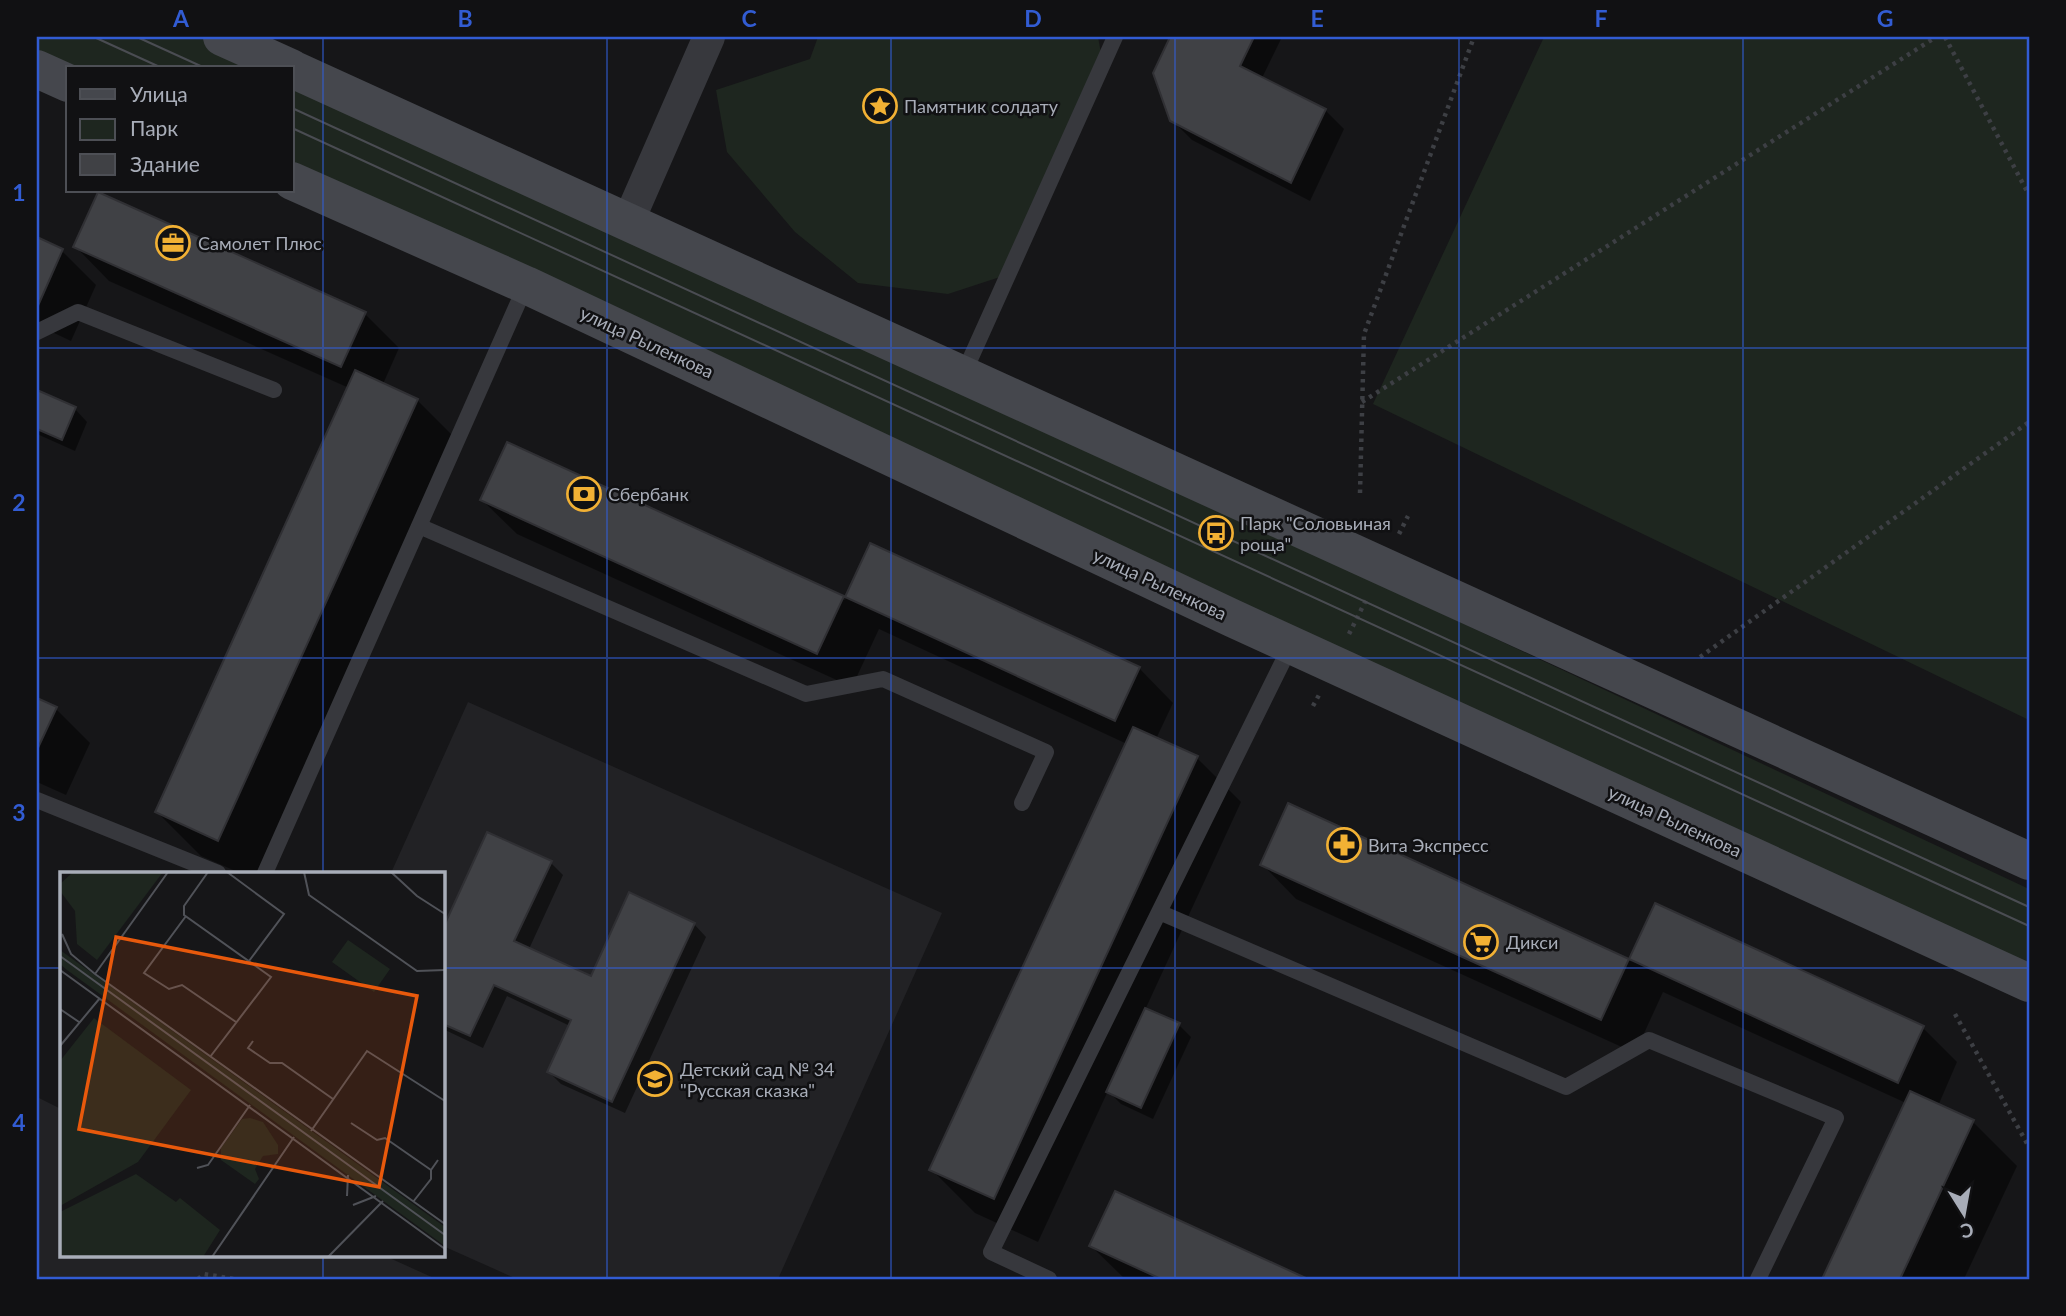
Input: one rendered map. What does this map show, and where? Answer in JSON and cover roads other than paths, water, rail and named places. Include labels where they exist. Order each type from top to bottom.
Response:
[{"type":"street","points":[[225,37],[286,66]]},
{"type":"street","points":[[628,222],[709,37]]},
{"type":"street","points":[[37,69],[66,82]]},
{"type":"street","points":[[294,70],[2029,861]]},
{"type":"street","name":"улица Рыленкова","points":[[294,182],[526,285],[1291,645],[2029,983]]},
{"type":"lane","points":[[963,375],[1115,37]]},
{"type":"lane","points":[[265,872],[526,285]]},
{"type":"lane","points":[[37,332],[78,312],[274,390]]},
{"type":"lane","points":[[419,526],[806,694],[883,679],[1046,752],[1022,803]]},
{"type":"lane","points":[[1049,1279],[991,1252],[1291,645]]},
{"type":"lane","points":[[37,800],[216,872]]},
{"type":"lane","points":[[1159,912],[1566,1087],[1649,1040],[1836,1118],[1758,1279]]},
{"type":"tram line","points":[[94,37],[158,66]]},
{"type":"tram line","points":[[137,37],[201,66]]},
{"type":"tram line","points":[[294,109],[2029,907]]},
{"type":"tram line","points":[[294,129],[2029,926]]},
{"type":"place","name":"Памятник солдату","points":[[880,106]]},
{"type":"place","name":"Самолет Плюс","points":[[173,243]]},
{"type":"place","name":"Сбербанк","points":[[584,494]]},
{"type":"place","name":"Парк \"Соловьиная роща\"","points":[[1216,533]]},
{"type":"place","name":"Вита Экспресс","points":[[1344,845]]},
{"type":"place","name":"Дикси","points":[[1481,942]]},
{"type":"place","name":"Детский сад № 34 \"Русская сказка\"","points":[[655,1079]]}]
